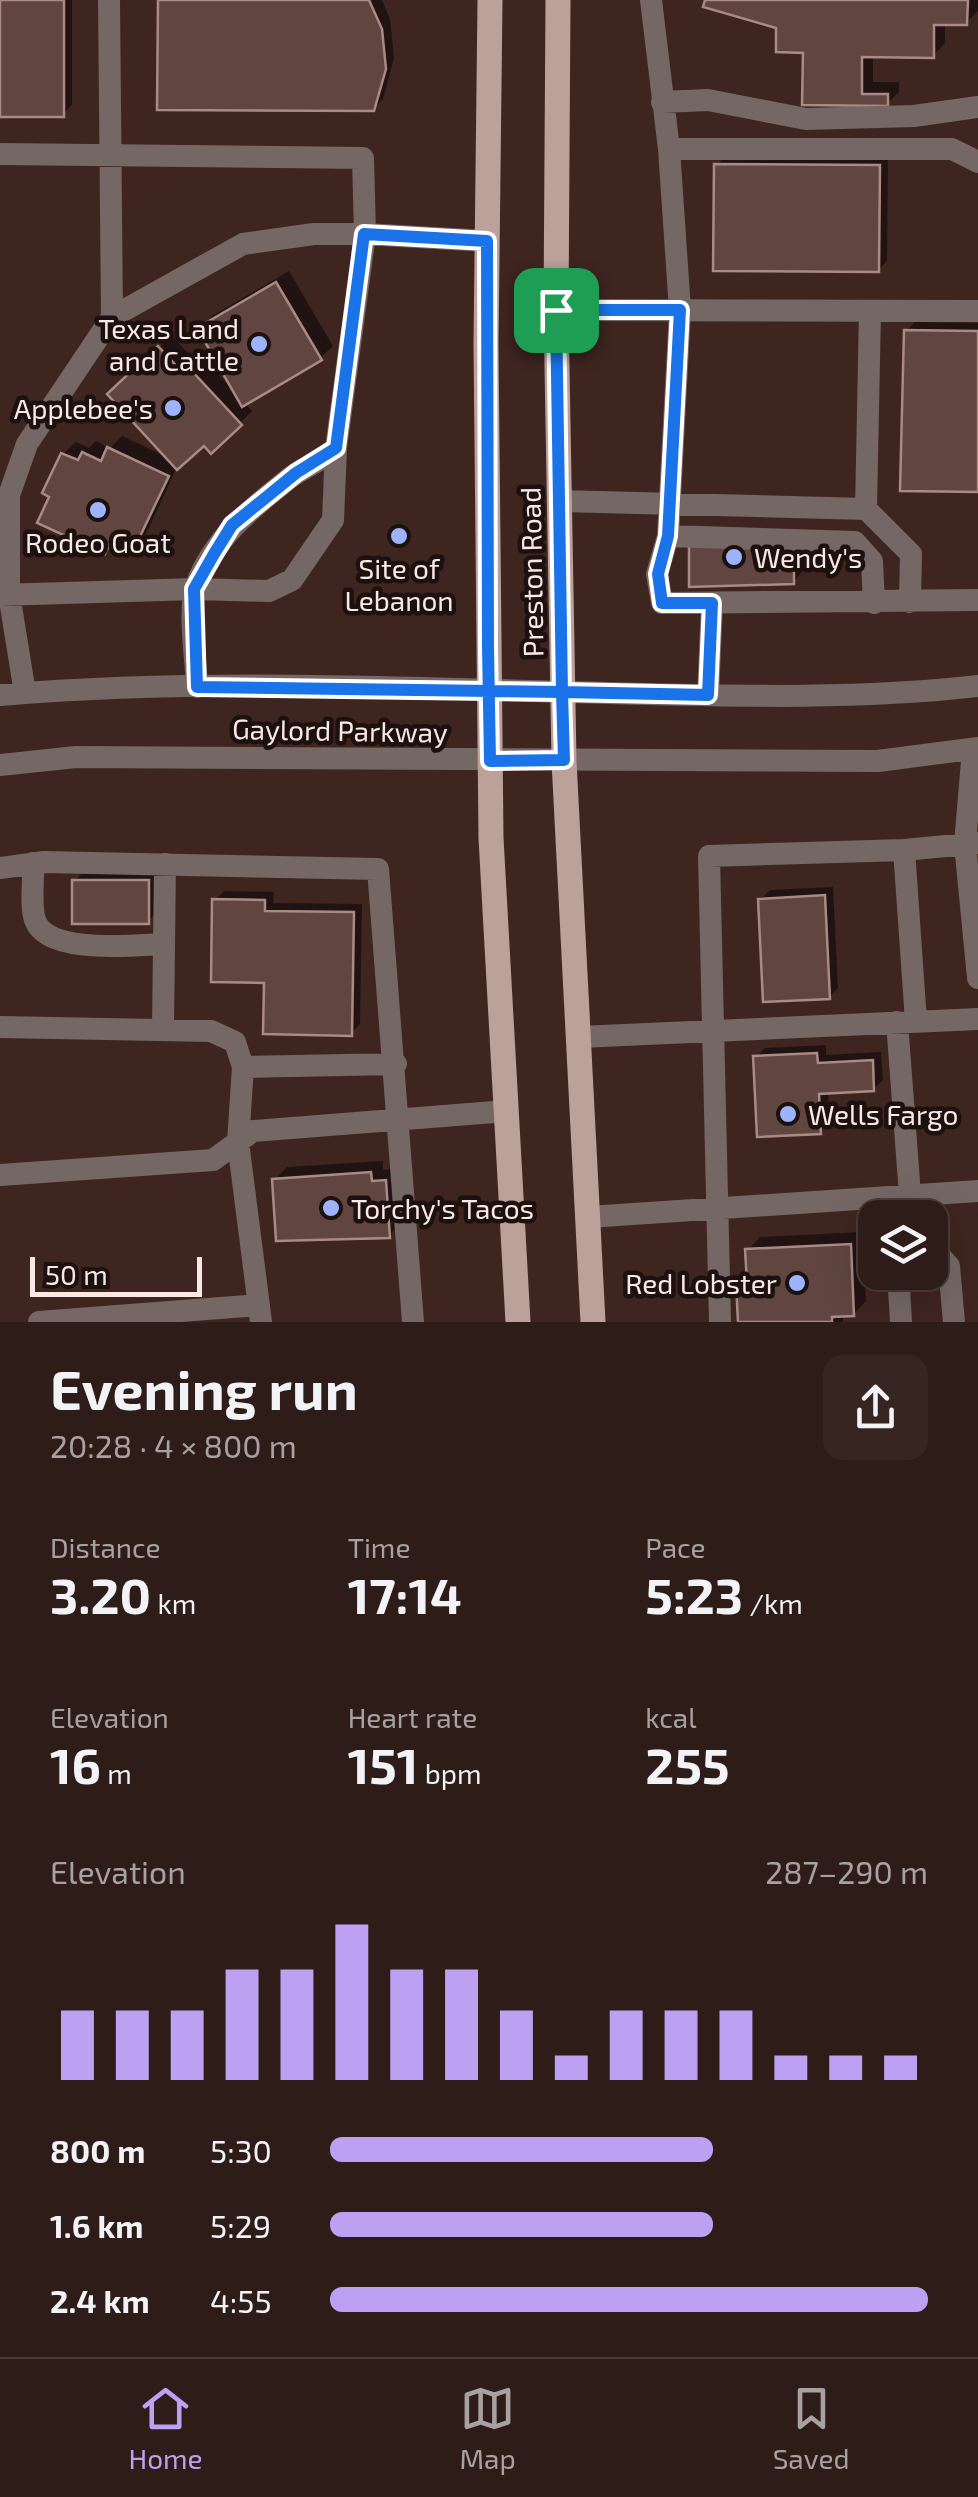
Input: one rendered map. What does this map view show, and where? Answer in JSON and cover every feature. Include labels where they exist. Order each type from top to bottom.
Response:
[{"type":"main road","name":"Preston Road","points":[[490,0],[490,761],[518,1322]]},
{"type":"main road","name":"Preston Road","points":[[558,0],[556,310],[562,692],[593,1322]]},
{"type":"street","points":[[110,0],[112,317]]},
{"type":"street","points":[[651,0],[669,150],[680,310],[668,536],[658,574],[662,603],[978,600]]},
{"type":"street","points":[[662,102],[708,100],[806,119],[914,116],[978,107]]},
{"type":"street","points":[[669,150],[952,149],[978,162]]},
{"type":"street","points":[[0,154],[363,158],[364,234],[336,448],[333,520],[292,580],[269,592],[194,589],[4,594]]},
{"type":"street","points":[[25,693],[4,594],[9,495],[27,444],[112,317],[243,244],[314,234],[487,241]]},
{"type":"street","points":[[556,310],[978,312]]},
{"type":"street","points":[[866,509],[870,311]]},
{"type":"street","points":[[197,687],[194,589],[232,525],[296,473],[336,448]]},
{"type":"street","points":[[560,501],[866,509],[911,554],[910,602]]},
{"type":"street","points":[[668,536],[855,542],[872,561],[874,603]]},
{"type":"street","points":[[708,695],[712,603]]},
{"type":"street","name":"Gaylord Parkway","points":[[0,695],[197,687],[896,695],[978,686]]},
{"type":"street","points":[[975,749],[972,843],[978,978]]},
{"type":"street","name":"Gaylord Parkway","points":[[0,765],[76,757],[878,760],[975,749]]},
{"type":"street","points":[[720,1322],[709,856],[904,850],[972,843]]},
{"type":"street","points":[[900,1200],[906,1022],[904,850]]},
{"type":"street","points":[[33,863],[35,921],[44,932],[58,940],[84,945],[164,944]]},
{"type":"street","points":[[0,868],[33,863],[378,868],[401,1120],[413,1322]]},
{"type":"street","points":[[162,1028],[165,864]]},
{"type":"street","points":[[579,1038],[978,1019]]},
{"type":"street","points":[[0,1027],[211,1031],[234,1042],[243,1067],[238,1142],[260,1314],[39,1322]]},
{"type":"street","points":[[243,1067],[396,1064]]},
{"type":"street","points":[[0,1175],[213,1160],[253,1132],[507,1111]]},
{"type":"street","points":[[914,1200],[978,1191]]},
{"type":"street","points":[[588,1217],[858,1203]]},
{"type":"street","points":[[948,1265],[954,1322]]},
{"type":"street","points":[[899,1290],[901,1322]]},
{"type":"building","points":[[0,0],[64,0],[64,117],[0,117]]},
{"type":"building","points":[[158,0],[369,0],[382,29],[386,69],[374,111],[157,110]]},
{"type":"building","points":[[705,0],[968,0],[967,25],[934,25],[934,58],[862,57],[862,94],[888,94],[888,106],[802,105],[803,53],[776,52],[776,28],[703,7]]},
{"type":"building","points":[[714,164],[880,165],[879,272],[713,271]]},
{"type":"building","name":"Texas Land and Cattle","points":[[276,282],[322,360],[242,407],[197,328]]},
{"type":"building","points":[[904,330],[978,331],[978,492],[900,491]]},
{"type":"building","name":"Applebee's","points":[[158,346],[184,374],[190,369],[242,425],[211,454],[204,446],[177,470],[107,394]]},
{"type":"building","name":"Rodeo Goat","points":[[107,447],[169,476],[133,551],[111,541],[105,554],[37,523],[49,497],[42,493],[61,453],[78,460],[82,452],[101,461]]},
{"type":"building","name":"Wendy's","points":[[689,545],[779,546],[779,569],[794,569],[794,584],[689,587]]},
{"type":"building","points":[[72,880],[149,880],[149,924],[72,924]]},
{"type":"building","points":[[825,895],[830,999],[763,1002],[758,899]]},
{"type":"building","points":[[212,899],[265,900],[265,911],[354,912],[352,1036],[263,1034],[264,983],[211,982]]},
{"type":"building","name":"Wells Fargo","points":[[817,1053],[818,1063],[873,1060],[874,1091],[819,1094],[821,1134],[757,1137],[753,1056]]},
{"type":"building","name":"Torchy's Tacos","points":[[371,1172],[372,1181],[386,1180],[390,1238],[276,1241],[272,1179]]},
{"type":"building","name":"Red Lobster","points":[[851,1244],[854,1316],[832,1317],[832,1322],[738,1322],[736,1283],[747,1283],[745,1249]]},
{"type":"place","name":"Texas Land and Cattle","points":[[259,344]]},
{"type":"place","name":"Applebee's","points":[[173,408]]},
{"type":"place","name":"Rodeo Goat","points":[[98,510]]},
{"type":"place","name":"Site of Lebanon","points":[[399,536]]},
{"type":"place","name":"Wendy's","points":[[734,557]]},
{"type":"place","name":"Wells Fargo","points":[[788,1114]]},
{"type":"place","name":"Torchy's Tacos","points":[[331,1208]]},
{"type":"place","name":"Red Lobster","points":[[797,1283]]},
{"type":"route","points":[[556,310],[562,692],[489,691],[440,690],[197,687],[194,589],[214,554],[232,525],[296,473],[323,460],[336,448],[364,234],[487,241],[486,345],[488,647],[489,691],[490,761],[564,760],[562,692],[708,695],[712,603],[662,603],[658,574],[668,536],[680,310],[556,310]]}]
